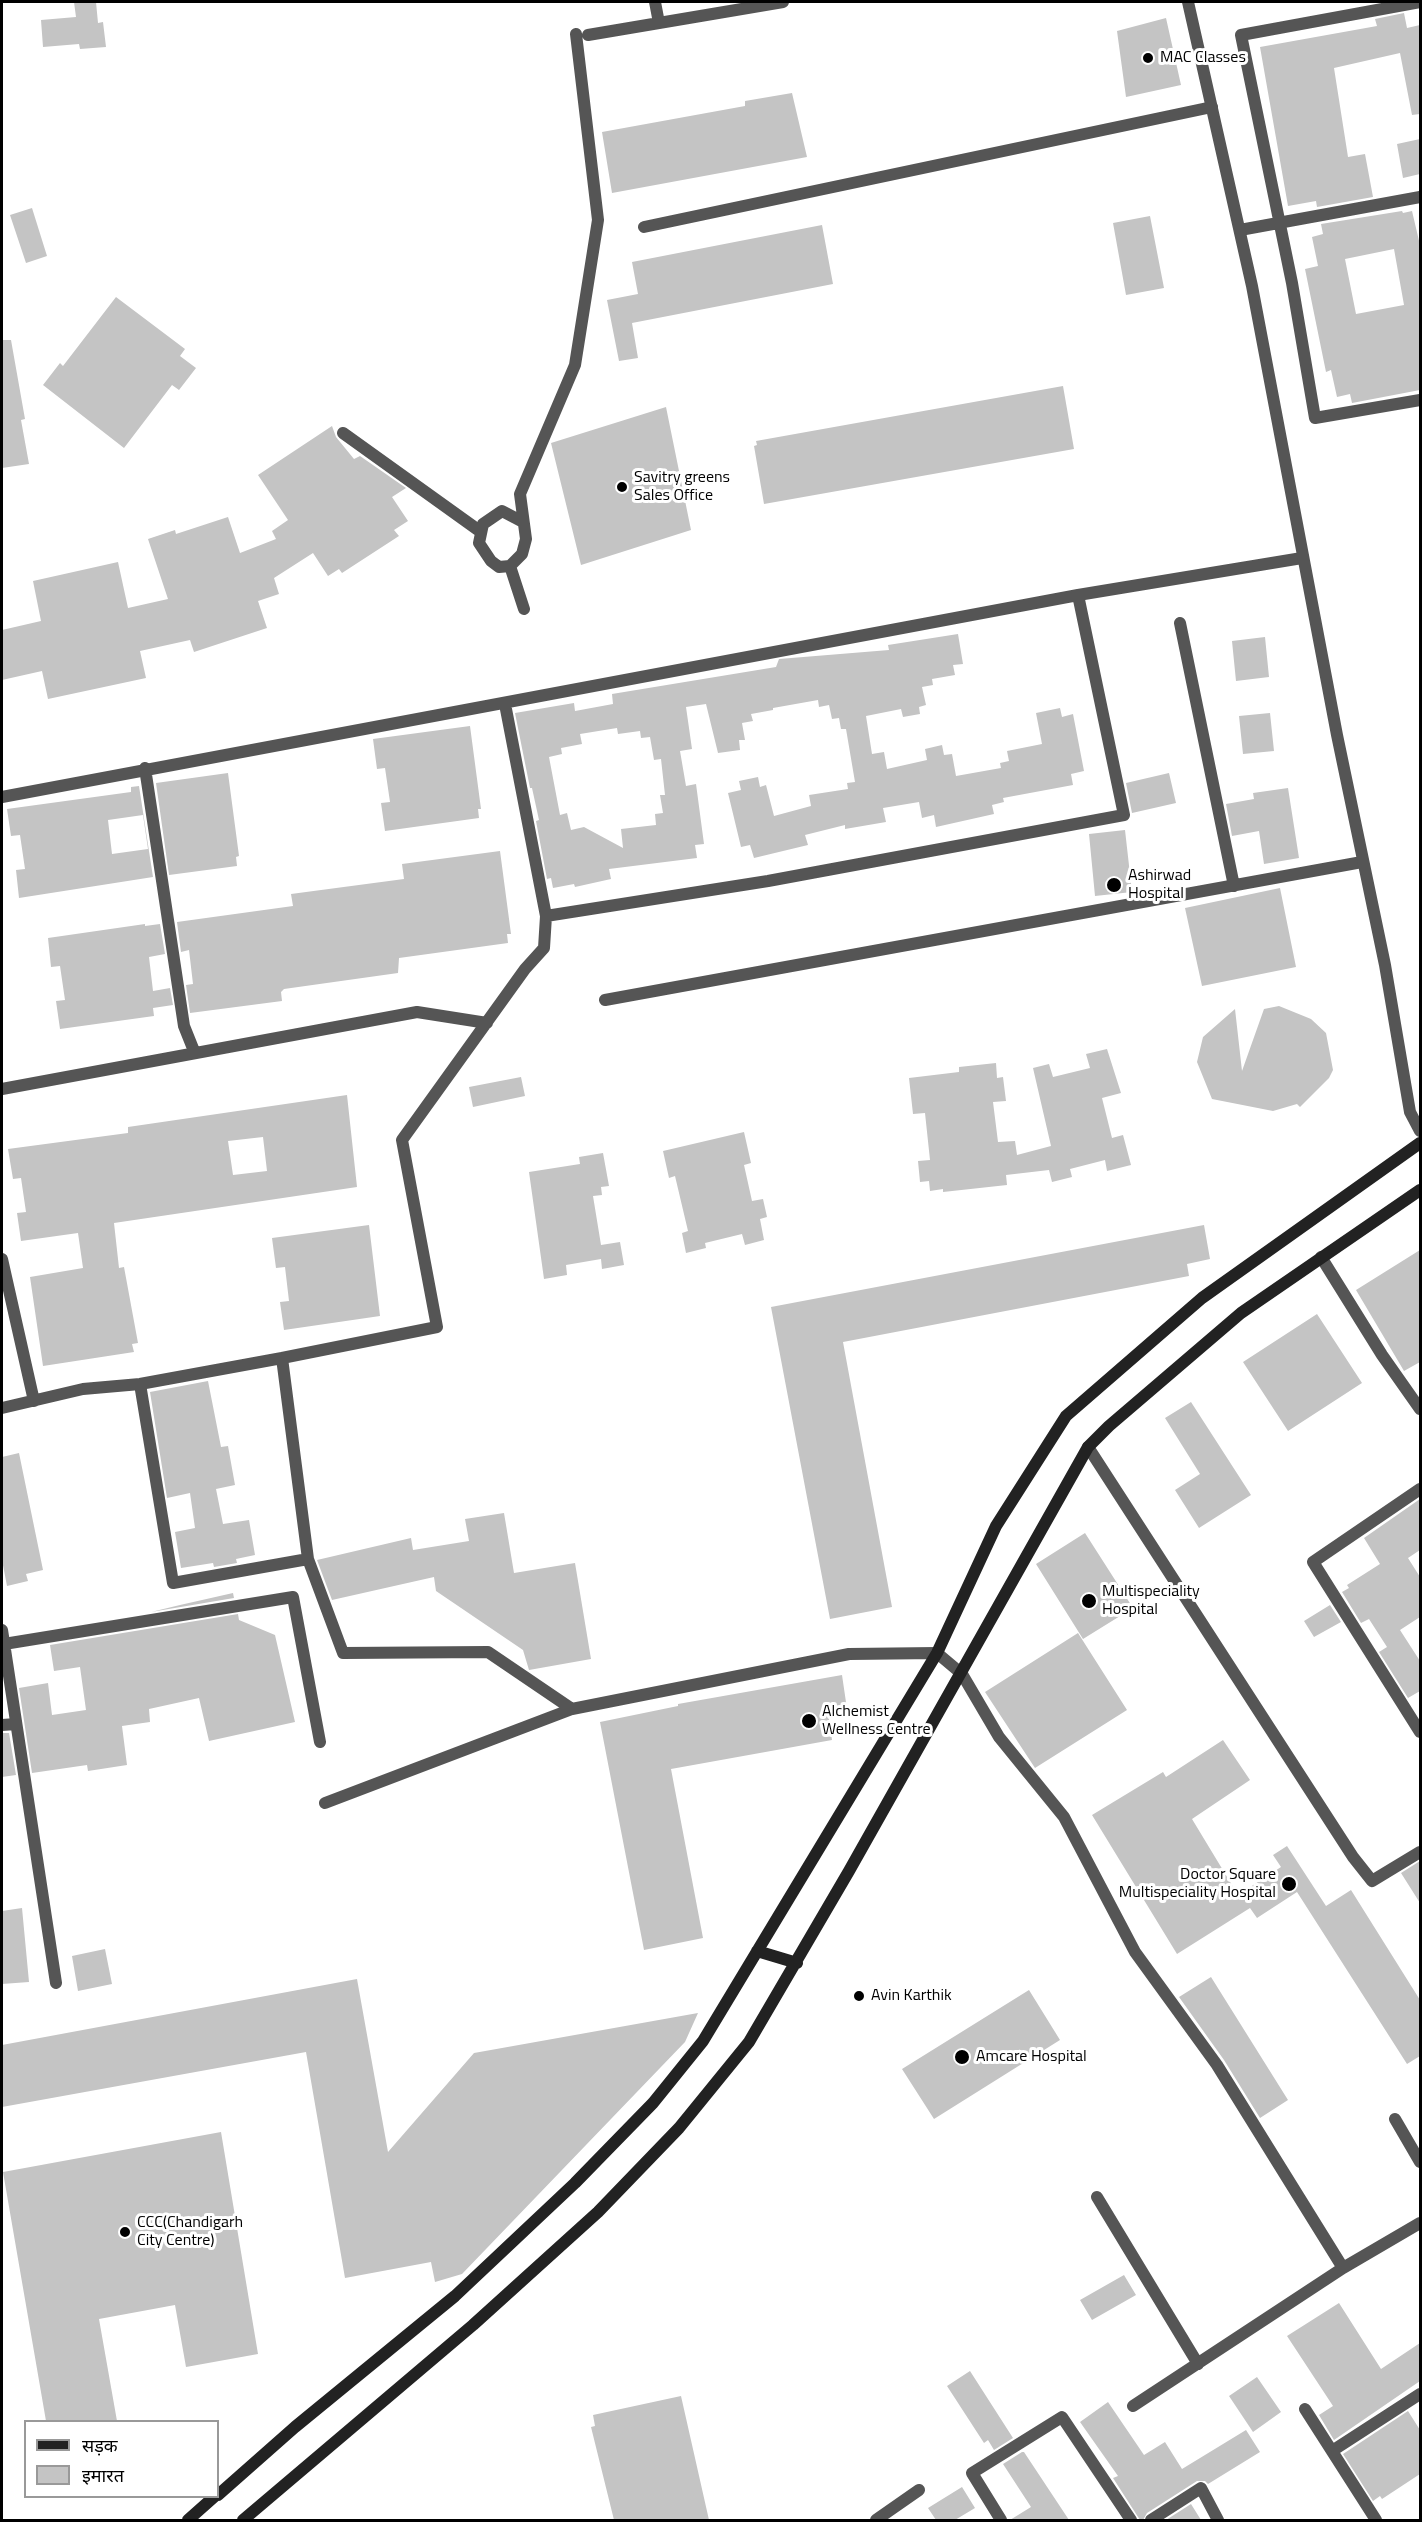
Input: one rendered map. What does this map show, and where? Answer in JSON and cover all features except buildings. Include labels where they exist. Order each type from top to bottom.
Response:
[{"type":"main road","points":[[219,2493],[295,2427],[455,2296],[575,2184],[653,2103],[703,2041],[937,1653],[996,1526],[1066,1416],[1202,1298],[1420,1143]]},
{"type":"main road","points":[[243,2520],[473,2325],[598,2212],[679,2128],[749,2042],[797,1963],[962,1674],[1088,1447],[1240,1312],[1420,1190]]},
{"type":"main road","points":[[757,1951],[797,1963]]},
{"type":"main road","points":[[188,2520],[214,2498]]},
{"type":"street","points":[[655,2],[658,23]]},
{"type":"street","points":[[523,522],[502,511],[483,524],[479,543],[491,561],[499,567],[510,566],[522,554],[526,539],[520,494],[575,364],[598,220],[582,34],[783,2]]},
{"type":"street","points":[[1188,2],[1240,230],[1293,492],[1302,558],[1362,862],[1385,965],[1410,1112],[1420,1131]]},
{"type":"street","points":[[1420,2],[1241,36],[1280,222],[1315,418],[1420,400]]},
{"type":"street","points":[[644,227],[1212,107]]},
{"type":"street","points":[[1240,230],[1420,197]]},
{"type":"street","points":[[343,433],[481,532]]},
{"type":"street","points":[[2,797],[145,768],[505,704],[819,642],[1078,595],[1302,558]]},
{"type":"street","points":[[510,566],[524,609]]},
{"type":"street","points":[[546,916],[768,881],[1124,815],[1078,595]]},
{"type":"street","points":[[1180,623],[1234,886]]},
{"type":"street","points":[[2,1408],[83,1389],[140,1384],[437,1327],[402,1140],[544,948],[546,916],[505,704]]},
{"type":"street","points":[[145,768],[184,1026],[194,1051]]},
{"type":"street","points":[[605,1000],[1362,862]]},
{"type":"street","points":[[2,1089],[194,1051],[417,1012],[487,1023]]},
{"type":"street","points":[[1321,1257],[1382,1355],[1420,1409]]},
{"type":"street","points":[[2,1259],[34,1401]]},
{"type":"street","points":[[282,1358],[308,1559],[344,1653],[488,1652],[572,1709]]},
{"type":"street","points":[[140,1384],[173,1583],[308,1559]]},
{"type":"street","points":[[1088,1447],[1340,1837],[1372,1881],[1420,1852]]},
{"type":"street","points":[[1420,1490],[1313,1562],[1420,1732]]},
{"type":"street","points":[[4,1644],[293,1597],[320,1742]]},
{"type":"street","points":[[2,1630],[56,1983]]},
{"type":"street","points":[[325,1803],[572,1709],[849,1654],[937,1653],[962,1674],[999,1737],[1064,1817],[1135,1952],[1217,2066],[1343,2268]]},
{"type":"street","points":[[2,1725],[16,1724]]},
{"type":"street","points":[[1395,2119],[1420,2162]]},
{"type":"street","points":[[1097,2197],[1198,2364]]},
{"type":"street","points":[[1133,2406],[1343,2268],[1420,2223]]},
{"type":"street","points":[[1332,2451],[1420,2394]]},
{"type":"street","points":[[1305,2409],[1376,2520]]},
{"type":"street","points":[[1001,2520],[972,2473],[1062,2417],[1131,2520]]},
{"type":"street","points":[[1151,2520],[1201,2488],[1218,2520]]},
{"type":"street","points":[[876,2520],[919,2490]]},
{"type":"place","name":"MAC Classes","points":[[1148,58]]},
{"type":"place","name":"Savitry greens Sales Office","points":[[622,487]]},
{"type":"place","name":"Ashirwad Hospital","points":[[1114,885]]},
{"type":"place","name":"Multispeciality Hospital","points":[[1089,1601]]},
{"type":"place","name":"Alchemist Wellness Centre","points":[[809,1721]]},
{"type":"place","name":"Doctor Square Multispeciality Hospital","points":[[1289,1884]]},
{"type":"place","name":"Avin Karthik","points":[[859,1996]]},
{"type":"place","name":"Amcare Hospital","points":[[962,2057]]},
{"type":"place","name":"CCC(Chandigarh City Centre)","points":[[125,2232]]}]
